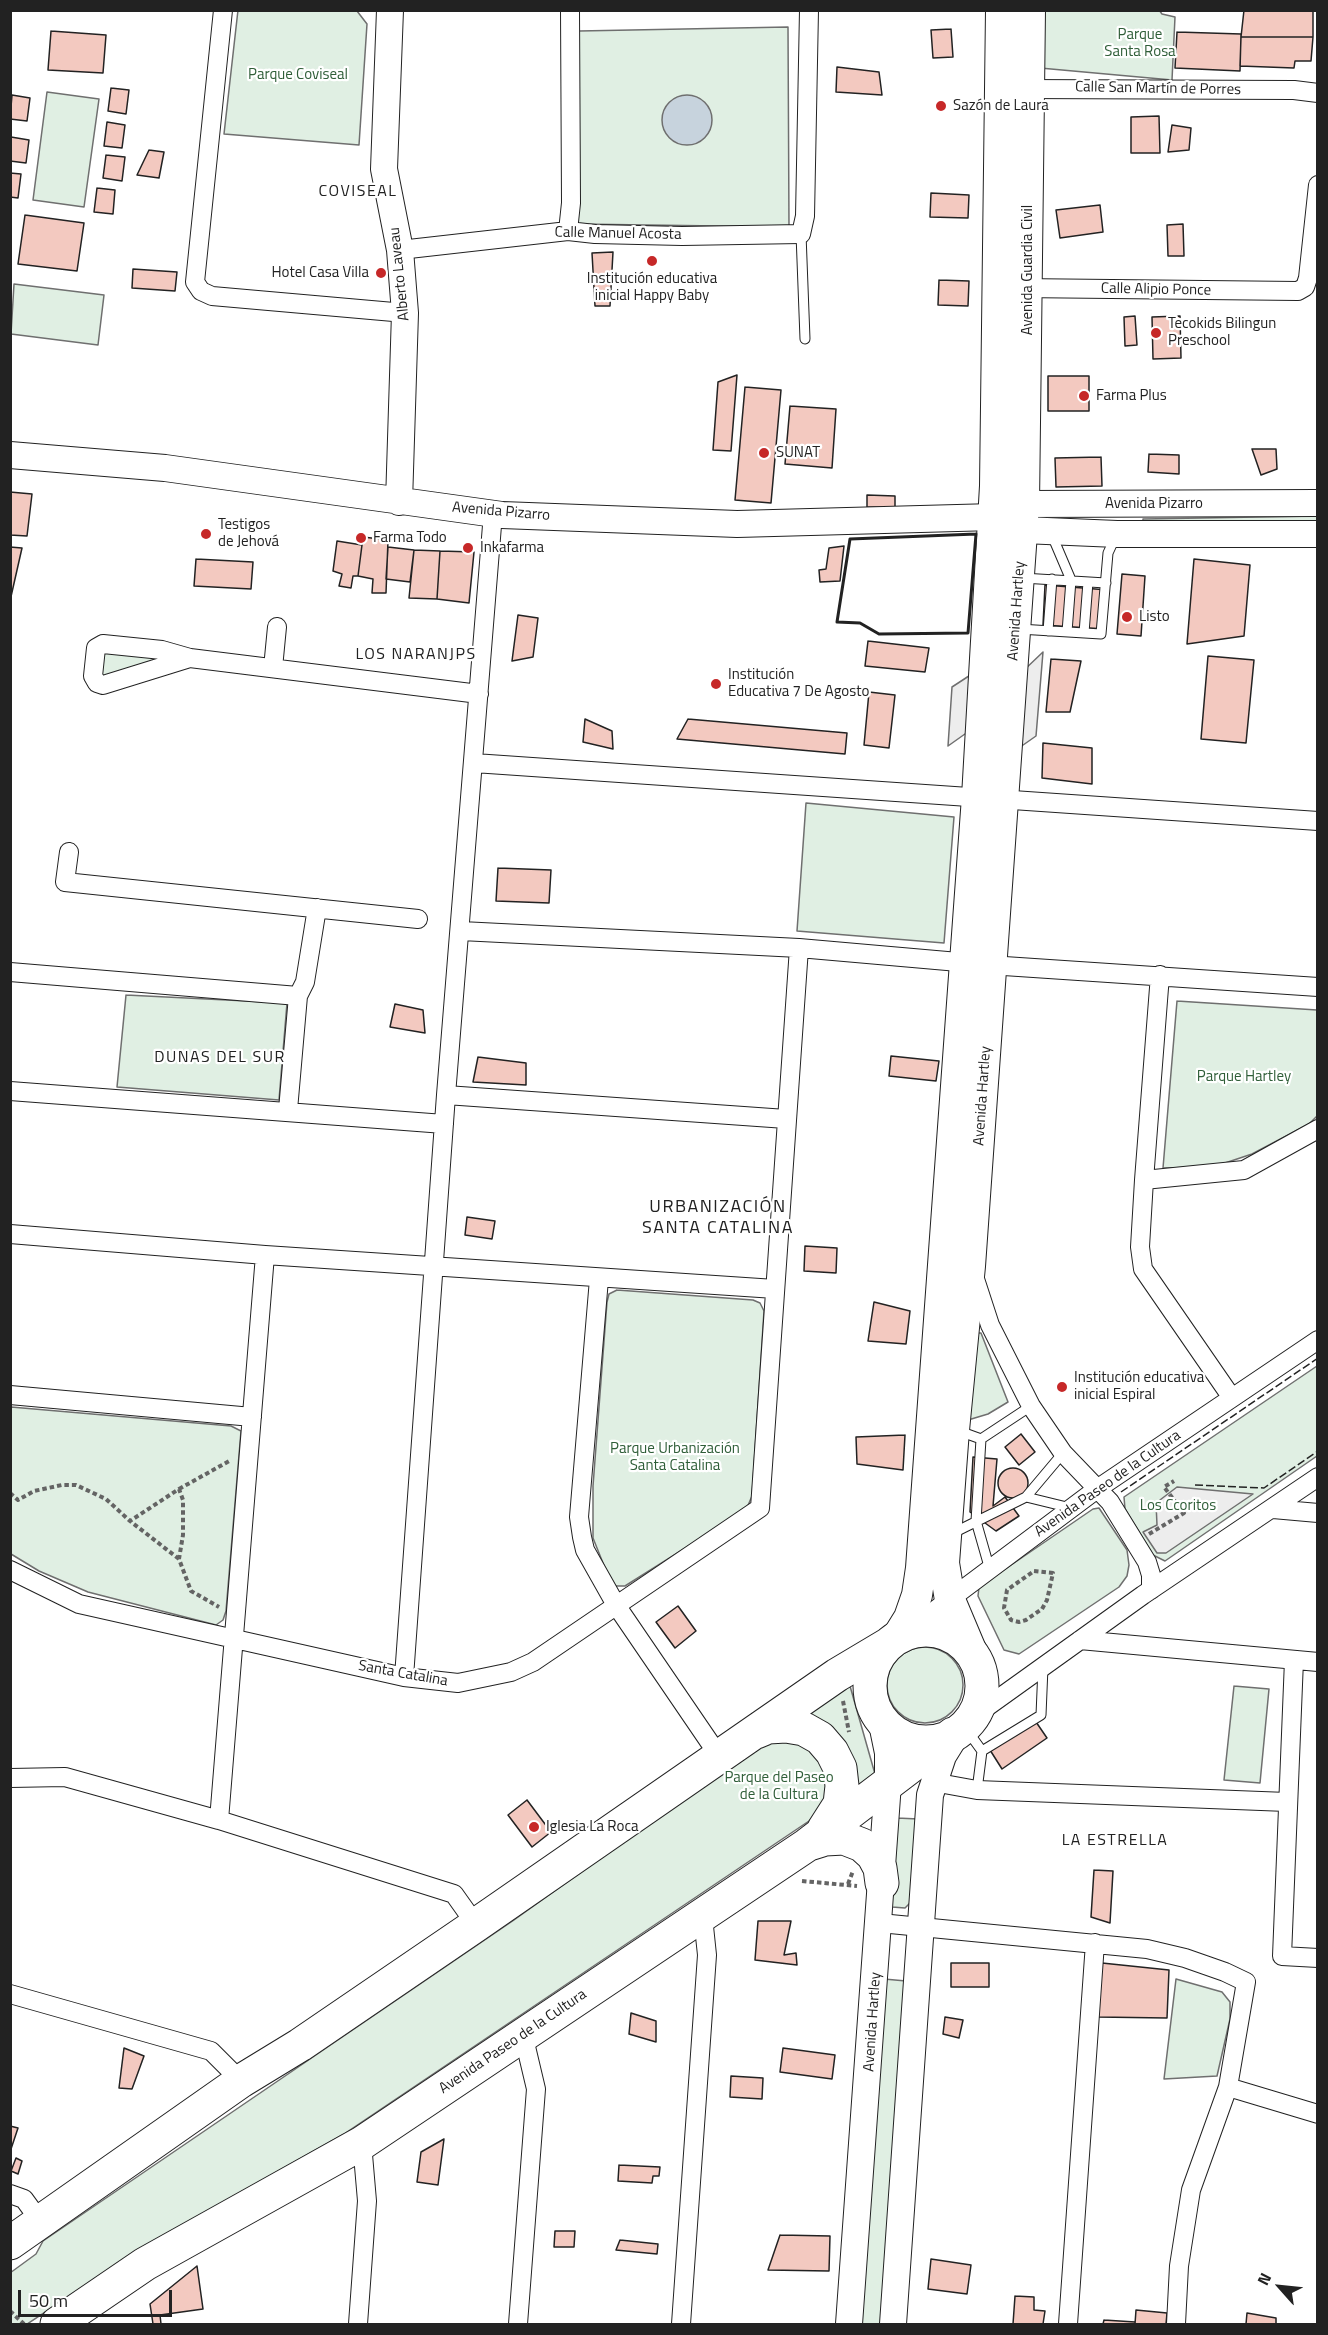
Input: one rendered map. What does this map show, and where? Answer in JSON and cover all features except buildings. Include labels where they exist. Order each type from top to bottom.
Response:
[{"type":"highway","points":[[922,1630],[939,1631],[957,1640],[974,1657],[980,1671],[981,1687],[979,1703],[966,1732],[934,1741],[912,1740],[895,1732],[881,1719],[873,1702],[870,1683],[874,1665],[896,1639],[922,1630]]},
{"type":"highway","name":"Avenida Paseo de la Cultura","points":[[10,2243],[241,2081],[300,2045],[476,1925],[751,1733],[837,1675],[896,1639]]},
{"type":"highway","points":[[751,1733],[768,1727],[786,1726],[804,1729],[819,1738],[832,1752],[840,1768],[842,1786],[840,1804],[832,1821],[807,1845]]},
{"type":"highway","name":"Avenida Paseo de la Cultura","points":[[57,2325],[145,2264],[362,2143],[523,2034],[703,1917],[807,1845],[888,1783],[966,1732]]},
{"type":"highway","points":[[807,1845],[825,1839],[844,1838],[862,1845],[873,1855],[880,1868],[872,1884]]},
{"type":"main road","name":"Alberto Laveau","points":[[390,10],[384,169],[400,250],[405,313],[399,502]]},
{"type":"main road","name":"Avenida Guardia Civil","points":[[994,517],[1001,10]]},
{"type":"main road","name":"Avenida Guardia Civil","points":[[1030,10],[1029,289],[1033,522]]},
{"type":"main road","name":"Avenida Pizarro","points":[[10,455],[210,474],[399,502],[493,513],[737,524],[994,517],[1117,534],[1317,534]]},
{"type":"main road","name":"Avenida Pizarro","points":[[1033,522],[1317,503]]},
{"type":"main road","name":"Avenida Hartley","points":[[896,1639],[915,1603],[921,1568],[978,963],[990,797],[994,517]]},
{"type":"main road","name":"Avenida Hartley","points":[[990,797],[1016,629],[1020,578],[1033,522]]},
{"type":"main road","name":"Avenida Hartley","points":[[974,1657],[950,1600],[944,1563],[970,1266],[978,963]]},
{"type":"main road","name":"Avenida Hartley","points":[[849,2325],[880,1923],[872,1884],[888,1783],[888,1753],[881,1719]]},
{"type":"main road","points":[[893,2325],[920,1928],[933,1782],[943,1756],[966,1732]]},
{"type":"street","points":[[223,10],[195,282],[201,291],[212,296],[405,313]]},
{"type":"street","points":[[568,231],[571,203],[570,10]]},
{"type":"street","points":[[801,234],[805,216],[809,10]]},
{"type":"street","name":"Calle San Martín de Porres","points":[[999,90],[1029,88],[1294,90],[1317,93]]},
{"type":"street","name":"Calle Alipio Ponce","points":[[997,286],[1029,289],[1298,291],[1305,287],[1308,278],[1317,184]]},
{"type":"street","name":"Calle Manuel Acosta","points":[[400,250],[568,231],[682,236],[801,234]]},
{"type":"street","points":[[404,1677],[446,1095],[493,513]]},
{"type":"street","points":[[273,668],[277,627]]},
{"type":"street","points":[[190,658],[103,685],[97,683],[93,676],[96,648],[103,644],[162,650],[190,658],[479,694]]},
{"type":"street","points":[[474,763],[1317,821]]},
{"type":"street","points":[[69,852],[65,882],[418,919]]},
{"type":"street","points":[[288,1110],[298,996],[305,982],[317,908]]},
{"type":"street","points":[[461,931],[799,948],[1317,987]]},
{"type":"street","points":[[10,1234],[265,1255],[775,1289],[799,948]]},
{"type":"street","points":[[10,972],[298,996]]},
{"type":"street","points":[[1160,975],[1140,1247],[1143,1269],[1232,1398]]},
{"type":"street","points":[[10,1091],[288,1110],[444,1124]]},
{"type":"street","points":[[446,1095],[786,1119]]},
{"type":"street","points":[[1144,1180],[1244,1170],[1317,1129]]},
{"type":"street","points":[[219,1820],[265,1255]]},
{"type":"street","points":[[970,1266],[990,1325],[1031,1406],[1063,1453],[1110,1502],[1147,1562],[1151,1590]]},
{"type":"street","points":[[599,1279],[579,1517],[585,1550],[616,1605],[719,1756]]},
{"type":"street","name":"Santa Catalina","points":[[10,1570],[79,1604],[234,1630],[404,1677],[458,1683],[511,1672],[533,1662],[760,1508],[775,1289]]},
{"type":"street","name":"Avenida Paseo de la Cultura","points":[[896,1639],[1097,1489],[1317,1340]]},
{"type":"street","points":[[10,1395],[252,1417]]},
{"type":"street","name":"Avenida Paseo de la Cultura","points":[[966,1732],[1043,1667],[1080,1640],[1317,1477]]},
{"type":"street","points":[[1272,1509],[1317,1514]]},
{"type":"street","points":[[1080,1640],[1317,1662]]},
{"type":"street","points":[[1294,1660],[1282,1956],[1317,1958]]},
{"type":"street","points":[[10,1778],[65,1777],[219,1820],[454,1894],[476,1925]]},
{"type":"street","points":[[933,1782],[977,1790],[1287,1802]]},
{"type":"street","points":[[681,2325],[707,1955],[703,1917]]},
{"type":"street","points":[[880,1923],[1146,1949],[1225,1971],[1246,1982],[1228,2087],[1191,2190],[1179,2266],[1176,2325]]},
{"type":"street","points":[[1068,2325],[1095,1943]]},
{"type":"street","points":[[10,1994],[211,2052],[241,2081]]},
{"type":"street","points":[[518,2325],[536,2089],[523,2034]]},
{"type":"street","points":[[1228,2087],[1317,2115]]},
{"type":"street","points":[[358,2325],[367,2201],[362,2143]]},
{"type":"street","points":[[10,2194],[24,2199],[40,2221]]},
{"type":"lane","points":[[801,234],[805,339]]},
{"type":"lane","points":[[1033,522],[1071,580],[1067,632]]},
{"type":"lane","points":[[1016,629],[1101,634],[1108,553],[1117,534]]},
{"type":"lane","points":[[1020,578],[1106,583]]},
{"type":"lane","points":[[1048,631],[1052,579]]},
{"type":"lane","points":[[1084,633],[1088,582]]},
{"type":"lane","points":[[981,1439],[1031,1406]]},
{"type":"lane","points":[[954,1430],[981,1439]]},
{"type":"lane","points":[[981,1439],[976,1521],[990,1570]]},
{"type":"lane","points":[[945,1537],[1026,1497],[1063,1453]]},
{"type":"lane","points":[[1026,1497],[1073,1508]]},
{"type":"lane","points":[[977,1790],[966,1732],[1041,1714],[1043,1667]]},
{"type":"path","points":[[130,1521],[179,1488],[249,1450]]},
{"type":"path","points":[[1164,1487],[1174,1481]]},
{"type":"path","points":[[10,1493],[18,1500],[34,1491],[62,1485],[76,1485],[106,1499],[179,1559]]},
{"type":"path","points":[[179,1488],[183,1500],[183,1535],[179,1559],[191,1591],[226,1611],[234,1630]]},
{"type":"path","points":[[1034,1571],[1053,1573],[1051,1587],[1042,1609],[1026,1620],[1019,1622],[1011,1620],[1004,1608],[1007,1590],[1034,1571]]},
{"type":"path","points":[[792,1881],[872,1884]]},
{"type":"path","points":[[10,2311],[24,2325]]},
{"type":"green space","name":"Parque Coviseal","points":[[238,10],[357,11],[367,24],[359,145],[224,134]]},
{"type":"green space","name":"Parque Santa Rosa","points":[[1159,10],[1162,14],[1175,17],[1172,80],[1040,68],[1041,11]]},
{"type":"green space","points":[[788,27],[789,227],[577,224],[579,31]]},
{"type":"green space","points":[[47,92],[99,99],[84,207],[33,200]]},
{"type":"green space","points":[[14,284],[104,295],[98,345],[11,334]]},
{"type":"green space","points":[[1317,516],[1317,524],[1143,527],[1143,519]]},
{"type":"green space","points":[[103,652],[156,656],[164,660],[100,680]]},
{"type":"green space","points":[[806,803],[954,817],[944,943],[797,931]]},
{"type":"green space","points":[[126,995],[287,1003],[279,1100],[117,1087]]},
{"type":"green space","name":"Parque Hartley","points":[[1177,1001],[1317,1010],[1317,1116],[1309,1124],[1252,1154],[1213,1167],[1163,1168]]},
{"type":"green space","name":"Parque Urbanización Santa Catalina","points":[[617,1290],[753,1300],[760,1303],[764,1311],[752,1496],[746,1510],[625,1586],[615,1586],[607,1573],[593,1538],[593,1486],[607,1302],[609,1294]]},
{"type":"green space","points":[[974,1333],[981,1333],[1008,1402],[988,1414],[968,1420]]},
{"type":"green space","name":"Los Ccoritos","points":[[1317,1366],[1317,1456],[1165,1561],[1153,1555],[1125,1509],[1124,1497]]},
{"type":"green space","points":[[11,1407],[231,1426],[241,1431],[226,1611],[223,1620],[216,1625],[88,1592],[39,1571],[11,1554]]},
{"type":"green space","name":"Los Ccoritos","points":[[1099,1508],[1127,1550],[1129,1565],[1127,1576],[1119,1587],[1019,1654],[1004,1650],[978,1596],[979,1587],[1093,1509]]},
{"type":"green space","points":[[918,1647],[932,1647],[946,1653],[957,1664],[963,1678],[960,1700],[952,1712],[932,1723],[918,1723],[904,1717],[893,1706],[887,1692],[887,1678],[893,1664],[904,1653]]},
{"type":"green space","points":[[850,1686],[875,1774],[854,1788],[806,1714]]},
{"type":"green space","points":[[1234,1686],[1269,1689],[1260,1783],[1224,1780]]},
{"type":"green space","name":"Parque del Paseo de la Cultura","points":[[782,1738],[805,1745],[821,1760],[828,1784],[822,1808],[809,1821],[344,2134],[134,2253],[27,2324],[11,2324],[10,2273],[36,2254],[43,2241],[514,1920],[758,1746]]},
{"type":"green space","points":[[897,1818],[918,1819],[910,1903],[905,1908],[892,1907],[888,1900]]},
{"type":"green space","points":[[884,1979],[906,1981],[882,2324],[860,2324]]},
{"type":"green space","points":[[1176,1979],[1222,1992],[1230,2002],[1230,2019],[1217,2076],[1164,2079]]},
{"type":"shaded area","points":[[682,95],[692,95],[705,102],[712,115],[712,125],[705,138],[692,145],[682,145],[673,141],[666,134],[662,125],[662,115],[666,106],[673,99]]},
{"type":"shaded area","points":[[1043,652],[1036,736],[1016,750],[1022,672]]},
{"type":"shaded area","points":[[975,672],[972,729],[948,746],[952,687]]},
{"type":"shaded area","points":[[1177,1487],[1253,1494],[1166,1553],[1157,1553],[1143,1532],[1157,1525],[1156,1503]]},
{"type":"fence","points":[[1121,1492],[1318,1358]]},
{"type":"fence","points":[[1195,1485],[1264,1488],[1318,1451]]},
{"type":"wall","points":[[976,534],[968,633],[879,634],[860,623],[837,622],[850,539],[976,534]]},
{"type":"place","name":"Sazón de Laura","points":[[941,106]]},
{"type":"place","name":"Institución educativa inicial Happy Baby","points":[[652,261]]},
{"type":"place","name":"Hotel Casa Villa","points":[[381,273]]},
{"type":"place","name":"Tecokids Bilingun Preschool","points":[[1156,333]]},
{"type":"place","name":"Farma Plus","points":[[1084,396]]},
{"type":"place","name":"SUNAT","points":[[764,453]]},
{"type":"place","name":"Testigos de Jehová","points":[[206,534]]},
{"type":"place","name":"Farma Todo","points":[[361,538]]},
{"type":"place","name":"Inkafarma","points":[[468,548]]},
{"type":"place","name":"Listo","points":[[1127,617]]},
{"type":"place","name":"Institución Educativa 7 De Agosto","points":[[716,684]]},
{"type":"place","name":"Institución educativa inicial Espiral","points":[[1062,1387]]},
{"type":"place","name":"Iglesia La Roca","points":[[534,1827]]},
{"type":"district","name":"COVISEAL","points":[[358,192]]},
{"type":"district","name":"LOS NARANJPS","points":[[416,655]]},
{"type":"district","name":"DUNAS DEL SUR","points":[[220,1058]]},
{"type":"district","name":"URBANIZACIÓN SANTA CATALINA","points":[[718,1218]]},
{"type":"district","name":"LA ESTRELLA","points":[[1115,1841]]}]
